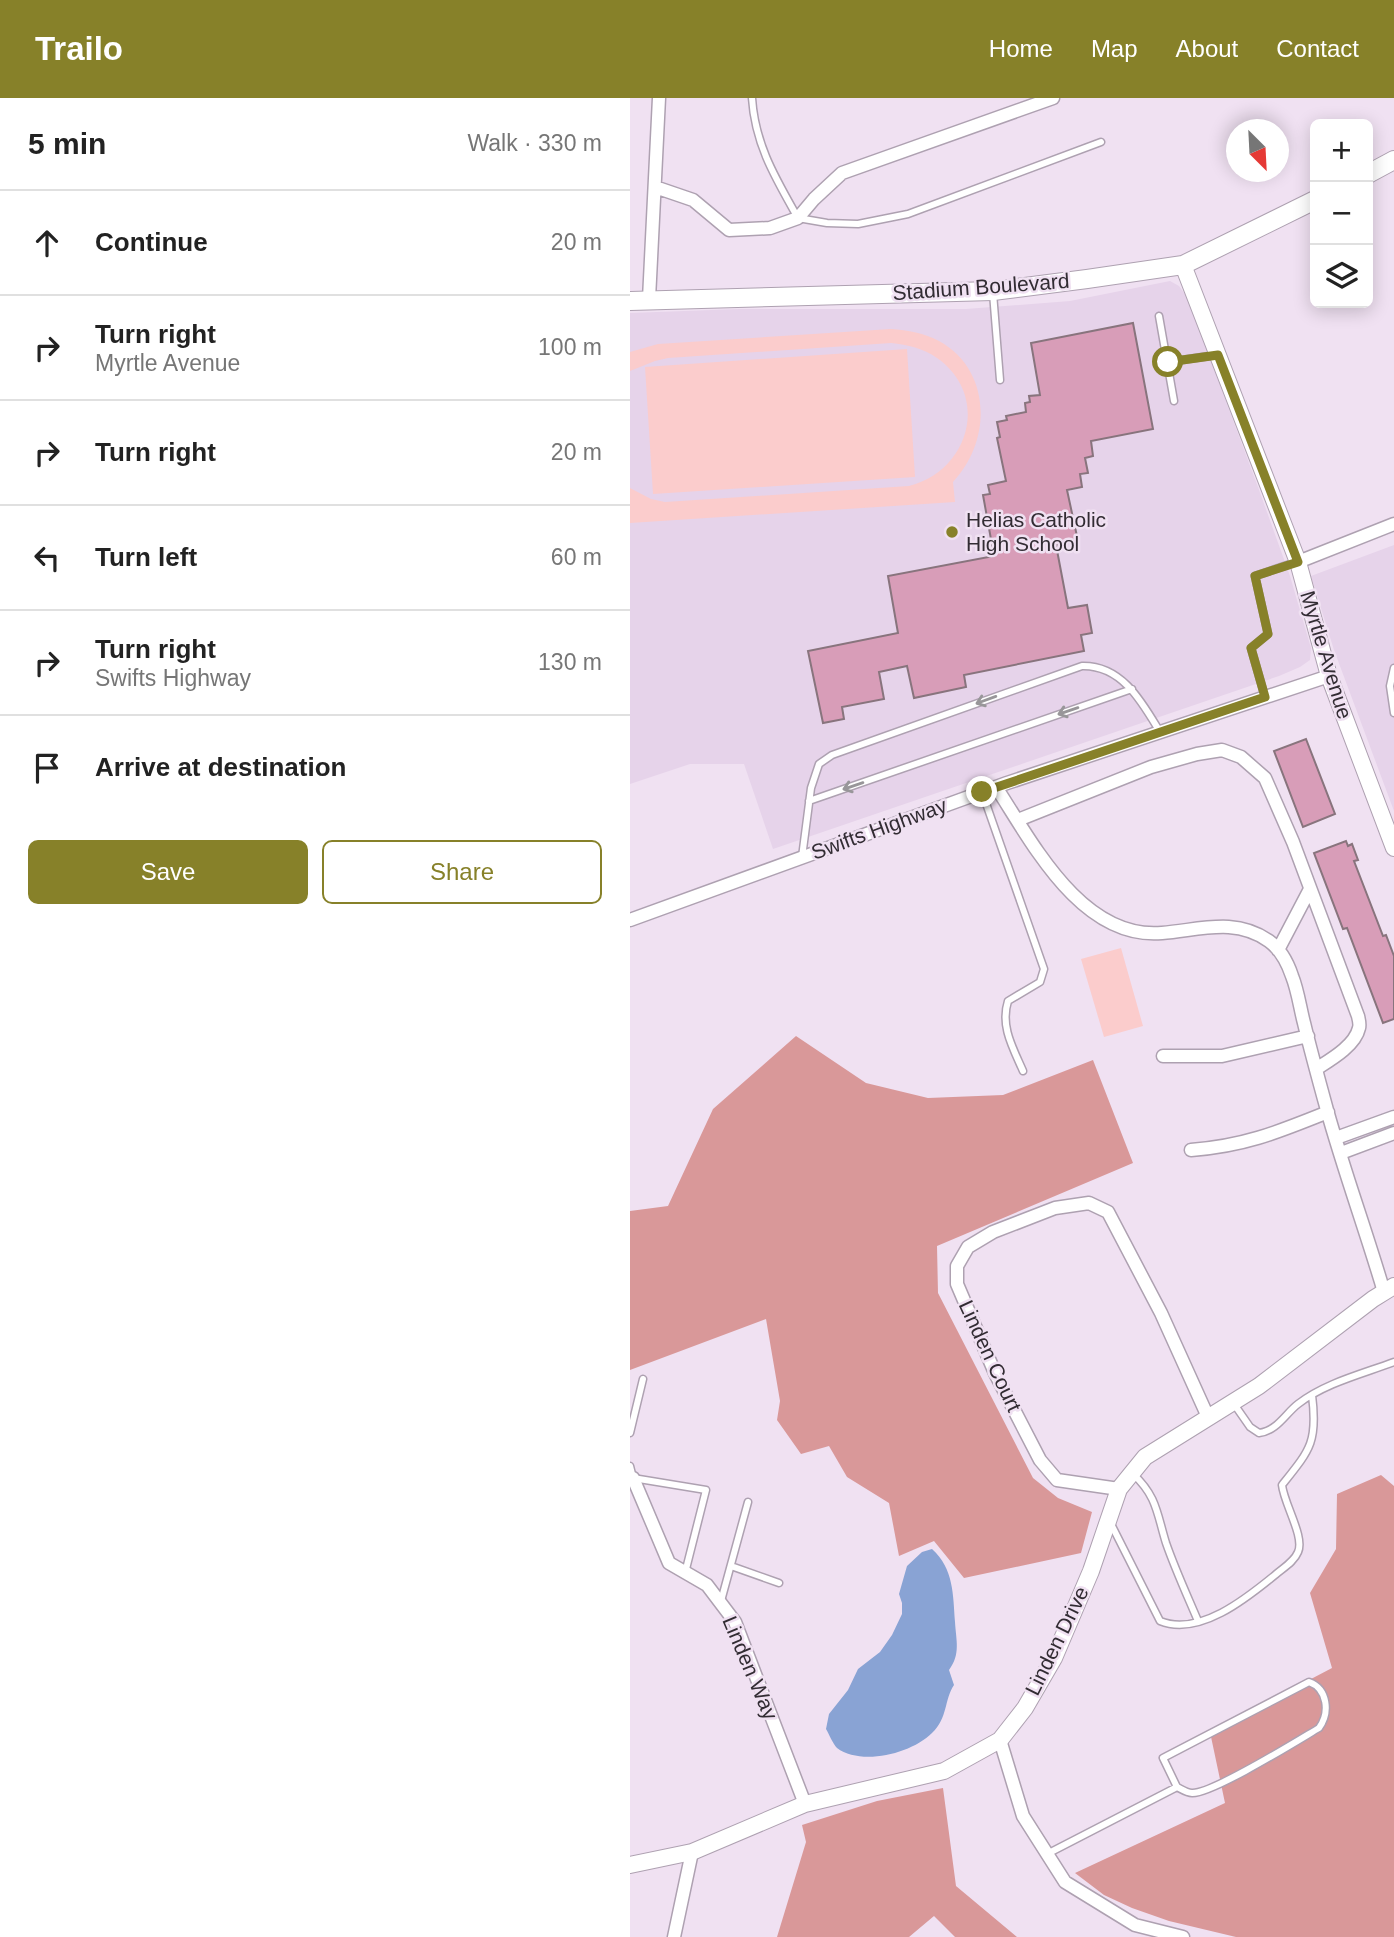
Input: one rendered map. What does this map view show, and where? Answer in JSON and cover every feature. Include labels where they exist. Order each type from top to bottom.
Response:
[{"type":"main road","points":[[1373,171],[1394,160]]},
{"type":"main road","name":"Stadium Boulevard","points":[[630,301],[993,291],[1183,265],[1310,202]]},
{"type":"street","points":[[649,299],[659,98]]},
{"type":"street","points":[[655,187],[692,200],[729,230],[770,228],[798,218],[814,198],[842,173],[1054,98]]},
{"type":"street","name":"Myrtle Avenue","points":[[1183,265],[1298,562],[1329,676],[1394,848]]},
{"type":"street","points":[[1298,562],[1394,524]]},
{"type":"street","name":"Swifts Highway","points":[[630,920],[996,787],[1329,676]]},
{"type":"street","points":[[1018,820],[1151,767],[1197,754],[1222,750],[1241,757],[1265,778],[1358,1016],[1359,1028],[1353,1040],[1333,1059],[1316,1069]]},
{"type":"street","points":[[996,787],[1037,850],[1066,886],[1098,917],[1127,931],[1160,933],[1217,925],[1244,928],[1279,950],[1292,977],[1336,1138],[1389,1289]]},
{"type":"street","points":[[1279,950],[1310,889]]},
{"type":"street","points":[[1163,1056],[1222,1056],[1270,1047],[1308,1036]]},
{"type":"street","points":[[1191,1150],[1248,1143],[1328,1112]]},
{"type":"street","points":[[1336,1138],[1394,1117]]},
{"type":"street","points":[[1341,1153],[1394,1133]]},
{"type":"street","name":"Linden Court","points":[[1119,1489],[1058,1480],[1041,1460],[995,1373],[957,1284],[957,1266],[968,1247],[993,1232],[1055,1208],[1090,1203],[1108,1212],[1161,1312],[1208,1417]]},
{"type":"street","name":"Linden Drive","points":[[631,1862],[692,1852],[805,1804],[944,1771],[1000,1740],[1025,1707],[1054,1658],[1091,1571],[1119,1489],[1145,1457],[1259,1386],[1389,1289]]},
{"type":"street","name":"Linden Way","points":[[632,1472],[669,1563],[707,1585],[735,1622],[805,1804]]},
{"type":"street","points":[[1000,1740],[1023,1816],[1065,1882],[1135,1925],[1183,1937]]},
{"type":"street","points":[[674,1937],[692,1852]]},
{"type":"lane","points":[[752,98],[753,117],[766,160],[798,218],[858,224],[908,214],[1101,142]]},
{"type":"lane","points":[[993,291],[1000,380]]},
{"type":"lane","points":[[1159,316],[1174,401]]},
{"type":"lane","points":[[1168,362],[1218,355]]},
{"type":"lane","points":[[1265,697],[1251,648],[1268,634],[1255,576],[1298,562]]},
{"type":"lane","points":[[802,858],[811,788],[819,764],[832,755],[1059,674],[1082,666],[1097,666],[1132,689],[1160,732]]},
{"type":"lane","points":[[1394,668],[1390,686],[1394,713]]},
{"type":"lane","points":[[809,801],[1132,689]]},
{"type":"lane","points":[[982,792],[1044,969],[1040,982],[1008,1001],[1004,1014],[1006,1030],[1023,1071]]},
{"type":"lane","points":[[1233,1402],[1250,1427],[1259,1433],[1268,1432],[1298,1404],[1312,1395],[1394,1362]]},
{"type":"lane","points":[[630,1433],[643,1380]]},
{"type":"lane","points":[[1108,1519],[1160,1621],[1171,1626],[1219,1615],[1246,1598],[1292,1561],[1299,1551],[1300,1539],[1283,1498],[1282,1485],[1312,1444],[1315,1416],[1312,1395]]},
{"type":"lane","points":[[632,1472],[706,1490],[685,1573]]},
{"type":"lane","points":[[1132,1473],[1147,1487],[1157,1507],[1167,1543],[1198,1621]]},
{"type":"lane","points":[[721,1603],[748,1502]]},
{"type":"lane","points":[[730,1566],[779,1583]]},
{"type":"lane","points":[[1308,1682],[1319,1688],[1327,1707],[1326,1719],[1319,1728],[1205,1790],[1191,1793],[1177,1787],[1163,1758],[1308,1682]]},
{"type":"lane","points":[[1047,1854],[1177,1787]]},
{"type":"shaded area","name":"Helias Catholic High School","points":[[1170,281],[1179,286],[1187,297],[1258,487],[1290,576],[1311,648],[1310,660],[1279,676],[773,849],[744,764],[690,764],[630,784],[630,313],[739,309],[966,309],[1070,301]]},
{"type":"shaded area","points":[[891,329],[916,332],[939,341],[956,354],[969,370],[977,388],[981,407],[980,427],[975,447],[953,482],[955,502],[630,523],[630,488],[651,499],[665,502],[909,486],[930,478],[946,465],[958,449],[966,431],[968,411],[964,392],[954,374],[937,358],[921,349],[891,343],[668,358],[630,371],[630,352],[658,344]]},
{"type":"shaded area","points":[[907,349],[915,477],[653,494],[645,367]]},
{"type":"shaded area","points":[[1394,545],[1394,811],[1334,650],[1311,576]]},
{"type":"shaded area","points":[[1121,948],[1143,1026],[1104,1037],[1081,959]]},
{"type":"shaded area","points":[[796,1036],[866,1083],[928,1098],[1003,1095],[1093,1060],[1133,1163],[937,1246],[938,1293],[1033,1478],[1058,1498],[1092,1512],[1081,1553],[964,1578],[934,1541],[899,1556],[889,1503],[847,1477],[829,1446],[801,1454],[777,1420],[780,1401],[766,1319],[630,1370],[630,1211],[668,1206],[713,1109]]},
{"type":"shaded area","points":[[1381,1475],[1394,1486],[1394,1937],[1236,1937],[1169,1921],[1104,1895],[1075,1873],[1225,1803],[1210,1732],[1332,1668],[1310,1593],[1336,1549],[1337,1494]]},
{"type":"shaded area","points":[[943,1788],[956,1886],[1017,1937],[955,1937],[934,1916],[909,1937],[777,1937],[806,1842],[802,1825],[877,1801]]},
{"type":"water","points":[[932,1549],[945,1565],[951,1583],[957,1641],[955,1658],[949,1670],[954,1685],[943,1715],[932,1733],[912,1747],[872,1757],[847,1753],[837,1748],[826,1729],[829,1714],[848,1690],[858,1669],[880,1652],[892,1635],[902,1614],[899,1594],[907,1566],[922,1552]]},
{"type":"building","name":"Helias Catholic High School","points":[[1133,323],[1153,429],[1091,441],[1093,456],[1085,458],[1088,473],[1080,474],[1082,487],[1067,490],[1078,541],[1056,545],[1068,608],[1087,605],[1092,633],[1081,635],[1084,651],[964,675],[966,687],[914,698],[907,666],[879,672],[884,699],[842,707],[844,719],[823,723],[808,651],[898,633],[888,576],[994,556],[983,495],[990,494],[988,485],[1006,481],[997,438],[1000,437],[997,422],[1007,420],[1006,416],[1026,412],[1025,403],[1030,402],[1029,396],[1040,395],[1031,343]]},
{"type":"building","points":[[1306,739],[1335,814],[1303,827],[1274,751]]},
{"type":"building","points":[[1346,841],[1348,846],[1352,844],[1358,860],[1354,861],[1383,936],[1386,935],[1394,956],[1394,1019],[1383,1023],[1347,928],[1343,929],[1314,853]]},
{"type":"place","name":"Helias Catholic High School","points":[[952,532]]},
{"type":"route","points":[[982,792],[1265,697],[1251,648],[1268,634],[1255,576],[1298,562],[1218,355],[1168,362]]}]
